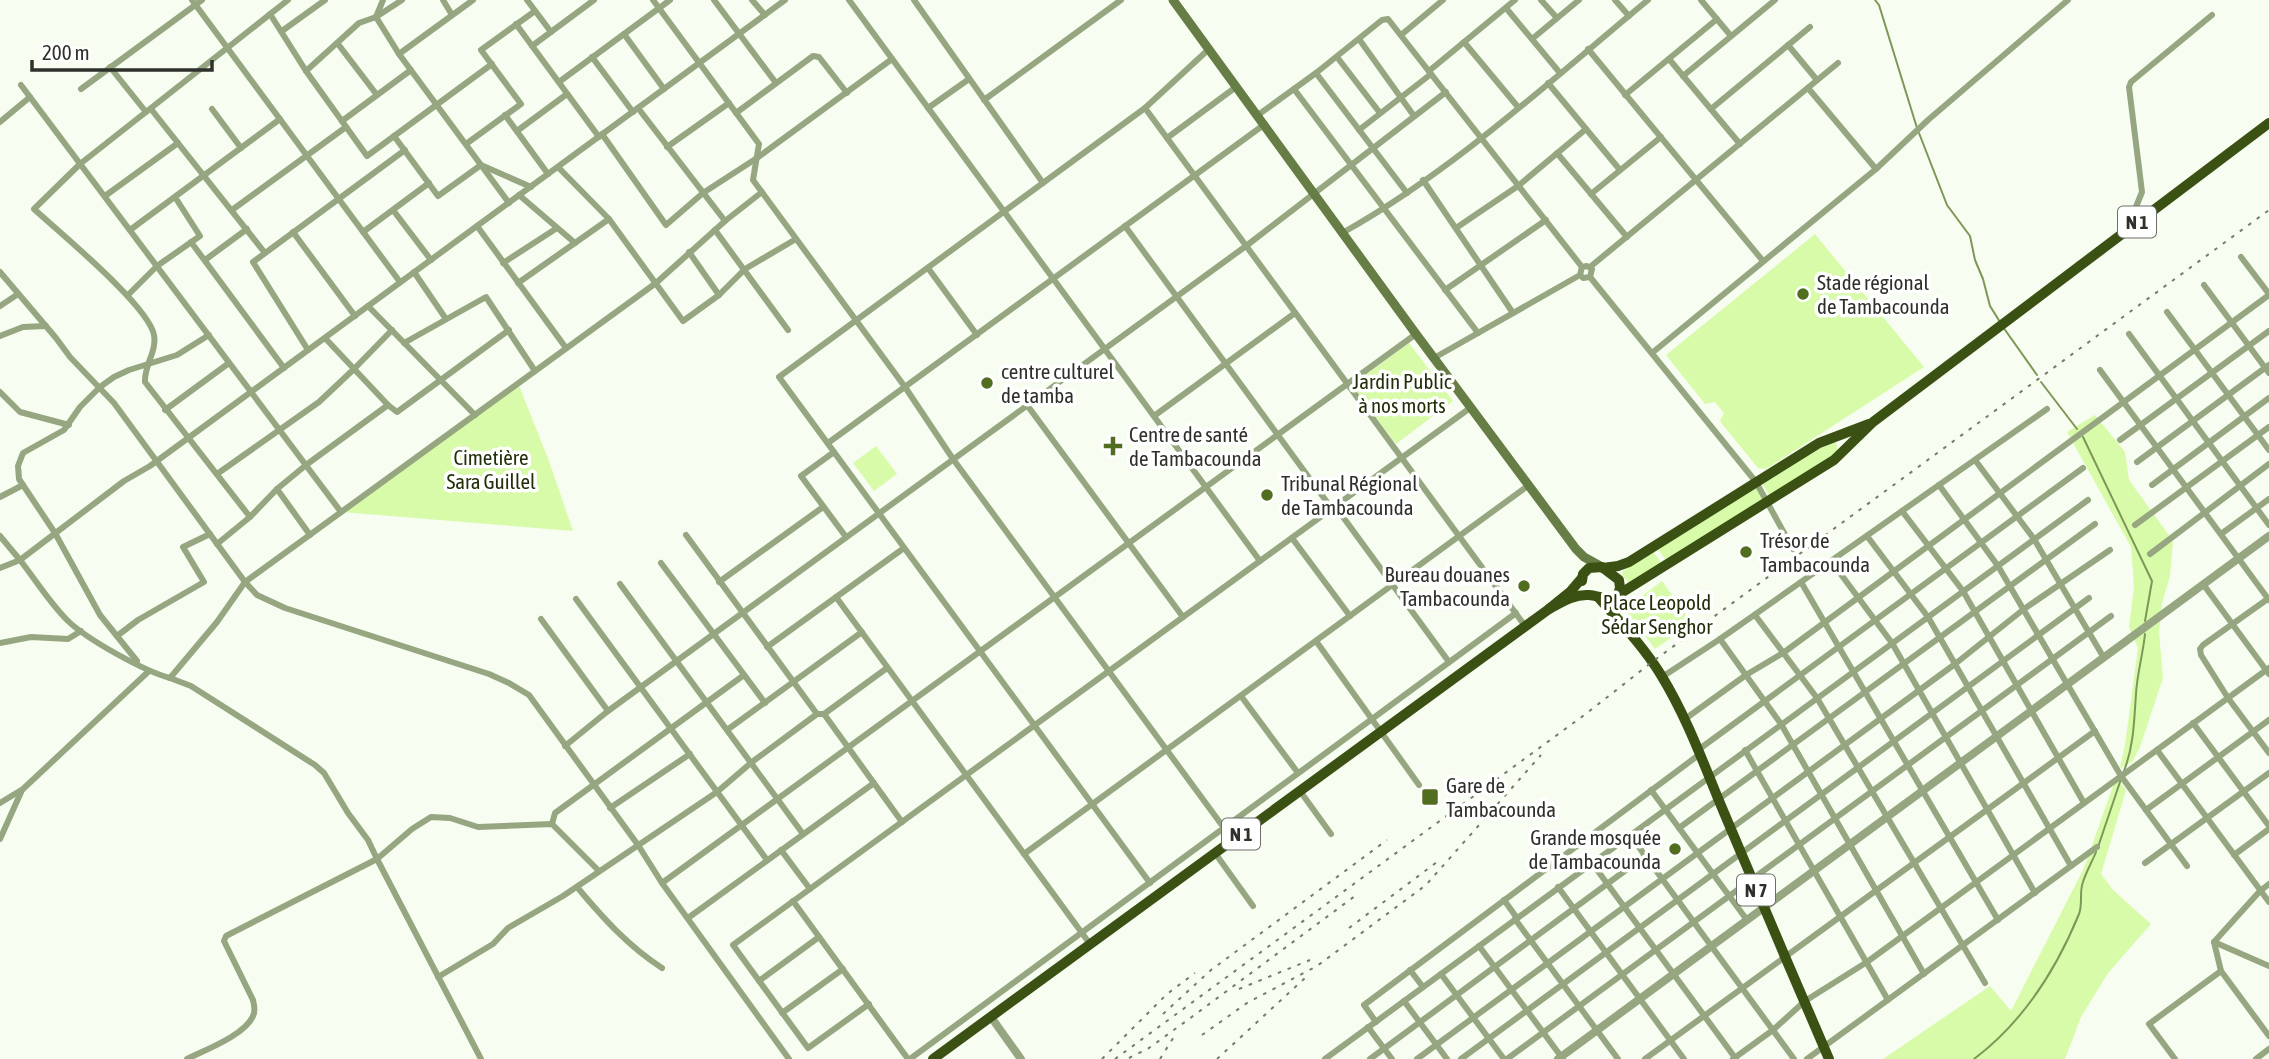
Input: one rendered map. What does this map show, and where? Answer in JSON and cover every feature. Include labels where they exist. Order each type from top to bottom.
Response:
[{"type":"highway","name":"N 1","points":[[1617,594],[1839,456],[1873,422],[2269,123]]},
{"type":"highway","name":"N 1","points":[[1602,568],[1629,562],[1827,439],[1873,422]]},
{"type":"highway","points":[[1593,566],[1602,568],[1619,580],[1620,588],[1617,594],[1609,599],[1585,590],[1582,576],[1593,566]]},
{"type":"highway","name":"N 1","points":[[933,1059],[1549,609],[1570,592],[1582,576]]},
{"type":"highway","name":"N 7","points":[[1617,594],[1621,622]]},
{"type":"highway","name":"N 1","points":[[1549,609],[1574,596],[1597,596]]},
{"type":"highway","name":"N 7","points":[[1597,596],[1621,622],[1662,677],[1685,719],[1829,1059]]},
{"type":"main road","points":[[1172,0],[1470,408],[1576,548],[1584,557],[1602,568]]},
{"type":"main road","points":[[1576,548],[1583,565],[1582,576]]},
{"type":"street","points":[[250,517],[145,382],[145,373],[155,344],[154,331],[128,295],[34,209],[80,164],[288,0]]},
{"type":"street","points":[[282,31],[325,0]]},
{"type":"street","points":[[376,17],[383,0]]},
{"type":"street","points":[[306,71],[359,23],[376,17],[402,0]]},
{"type":"street","points":[[443,0],[452,15]]},
{"type":"street","points":[[399,54],[473,0]]},
{"type":"street","points":[[527,0],[551,32]]},
{"type":"street","points":[[532,46],[594,0]]},
{"type":"street","points":[[653,0],[759,144],[753,180],[905,387],[953,459],[1224,828]]},
{"type":"street","points":[[559,82],[670,0]]},
{"type":"street","points":[[715,0],[776,83]]},
{"type":"street","points":[[752,0],[765,15]]},
{"type":"street","points":[[0,568],[20,560],[124,481],[187,439],[785,0]]},
{"type":"street","points":[[849,0],[1260,561]]},
{"type":"street","points":[[914,0],[1043,183]]},
{"type":"street","points":[[984,100],[1121,0]]},
{"type":"street","points":[[1401,35],[1443,0]]},
{"type":"street","points":[[1359,130],[1515,0]]},
{"type":"street","points":[[1541,0],[1557,18]]},
{"type":"street","points":[[1532,39],[1579,0]]},
{"type":"street","points":[[1615,0],[1629,16]]},
{"type":"street","points":[[1344,232],[1385,209],[1481,138],[1648,0]]},
{"type":"street","points":[[1701,0],[1731,36]]},
{"type":"street","points":[[1683,76],[1775,0]]},
{"type":"street","points":[[1652,353],[1875,169],[2068,0]]},
{"type":"street","points":[[81,89],[197,2],[400,282]]},
{"type":"street","points":[[1506,8],[1560,73]]},
{"type":"street","points":[[466,144],[521,104],[481,50],[535,11]]},
{"type":"street","points":[[270,14],[306,71],[367,156],[492,64]]},
{"type":"street","points":[[2127,230],[2142,192],[2129,87],[2131,82],[2212,15]]},
{"type":"street","points":[[376,17],[399,54],[509,203]]},
{"type":"street","points":[[1258,115],[1388,19],[1518,186],[1592,272],[1590,277]]},
{"type":"street","points":[[1625,94],[1717,19]]},
{"type":"street","points":[[516,24],[666,225],[703,193],[757,158],[892,59]]},
{"type":"street","points":[[1711,109],[1810,27]]},
{"type":"street","points":[[624,34],[664,89]]},
{"type":"street","points":[[1359,39],[1414,116]]},
{"type":"street","points":[[1464,42],[1518,107]]},
{"type":"street","points":[[338,44],[377,96]]},
{"type":"street","points":[[1788,45],[1817,80]]},
{"type":"street","points":[[1150,883],[779,377],[1145,108],[1209,49]]},
{"type":"street","points":[[1588,49],[1763,261]]},
{"type":"street","points":[[736,113],[816,56],[847,93]]},
{"type":"street","points":[[592,57],[725,221]]},
{"type":"street","points":[[1337,57],[1380,113]]},
{"type":"street","points":[[1669,59],[1740,144]]},
{"type":"street","points":[[1434,358],[1580,275],[1586,267],[1627,237],[1838,63]]},
{"type":"street","points":[[110,67],[178,143],[265,253]]},
{"type":"street","points":[[232,210],[307,155],[411,70]]},
{"type":"street","points":[[1316,73],[1407,193]]},
{"type":"street","points":[[928,108],[969,79]]},
{"type":"street","points":[[1548,83],[1620,170]]},
{"type":"street","points":[[21,85],[341,512]]},
{"type":"street","points":[[1167,138],[1236,87]]},
{"type":"street","points":[[1808,88],[1875,169]]},
{"type":"street","points":[[1294,89],[1478,333]]},
{"type":"street","points":[[565,746],[640,687],[1246,246],[1446,92]]},
{"type":"street","points":[[517,131],[567,94]]},
{"type":"street","points":[[0,122],[30,97]]},
{"type":"street","points":[[667,147],[729,103]]},
{"type":"street","points":[[1145,108],[1525,626]]},
{"type":"street","points":[[212,109],[241,148]]},
{"type":"street","points":[[505,115],[548,174]]},
{"type":"street","points":[[130,230],[280,119]]},
{"type":"street","points":[[828,443],[1265,124]]},
{"type":"street","points":[[1456,228],[1518,186],[1586,129]]},
{"type":"street","points":[[394,136],[438,196],[481,165]]},
{"type":"street","points":[[1591,194],[1661,137]]},
{"type":"street","points":[[105,196],[178,143]]},
{"type":"street","points":[[308,350],[253,262],[405,150]]},
{"type":"street","points":[[1557,153],[1627,237]]},
{"type":"street","points":[[481,165],[531,187]]},
{"type":"street","points":[[558,167],[609,219],[683,321],[719,295],[745,269],[796,239]]},
{"type":"street","points":[[1423,180],[1513,313]]},
{"type":"street","points":[[363,232],[429,183]]},
{"type":"street","points":[[170,678],[217,622],[245,582],[656,283],[762,192]]},
{"type":"street","points":[[519,195],[575,243]]},
{"type":"street","points":[[128,295],[157,266],[200,236],[174,197]]},
{"type":"street","points":[[393,210],[430,260]]},
{"type":"street","points":[[518,283],[609,219]]},
{"type":"street","points":[[1446,290],[1546,220]]},
{"type":"street","points":[[477,226],[566,348]]},
{"type":"street","points":[[1125,226],[1449,662]]},
{"type":"street","points":[[503,263],[557,228]]},
{"type":"street","points":[[205,260],[247,229]]},
{"type":"street","points":[[715,230],[788,330]]},
{"type":"street","points":[[293,232],[355,316]]},
{"type":"street","points":[[191,242],[284,368]]},
{"type":"street","points":[[689,252],[719,295]]},
{"type":"street","points":[[1685,719],[1746,675],[1783,653],[2269,295],[2241,257]]},
{"type":"street","points":[[928,268],[976,335]]},
{"type":"street","points":[[0,272],[70,357],[100,387],[257,595],[285,608],[509,683],[528,695],[789,1059]]},
{"type":"street","points":[[414,272],[446,319]]},
{"type":"street","points":[[1580,275],[1583,278],[1590,277]]},
{"type":"street","points":[[1590,277],[1756,482],[1793,549]]},
{"type":"street","points":[[2137,462],[2268,368],[2204,285]]},
{"type":"street","points":[[0,306],[18,294]]},
{"type":"street","points":[[404,342],[486,297],[535,371]]},
{"type":"street","points":[[368,306],[475,415]]},
{"type":"street","points":[[2167,312],[2269,450]]},
{"type":"street","points":[[1154,416],[1295,313]]},
{"type":"street","points":[[0,336],[23,327],[46,326]]},
{"type":"street","points":[[217,474],[319,401],[392,330]]},
{"type":"street","points":[[325,338],[387,405],[397,412],[509,330]]},
{"type":"street","points":[[2120,440],[2269,331]]},
{"type":"street","points":[[662,883],[1416,334]]},
{"type":"street","points":[[2129,334],[2269,525]]},
{"type":"street","points":[[141,665],[100,615],[55,533],[19,479],[18,466],[23,453],[64,430],[80,407],[100,387],[129,370],[177,355],[209,335]]},
{"type":"street","points":[[165,410],[229,363]]},
{"type":"street","points":[[2100,370],[2269,599],[2200,649],[2201,655],[2228,698],[2269,753]]},
{"type":"street","points":[[0,392],[20,412],[69,425]]},
{"type":"street","points":[[2152,485],[2269,398]]},
{"type":"street","points":[[217,544],[306,465],[387,405]]},
{"type":"street","points":[[1027,405],[1183,617]]},
{"type":"street","points":[[869,1004],[808,1048],[733,945],[1470,408]]},
{"type":"street","points":[[1662,677],[1755,615],[2047,409]]},
{"type":"street","points":[[2135,525],[2269,428]]},
{"type":"street","points":[[834,452],[801,476],[846,537]]},
{"type":"street","points":[[1975,460],[2034,539],[2104,658]]},
{"type":"street","points":[[2150,554],[2269,464]]},
{"type":"street","points":[[1376,1022],[1364,1005],[1765,701],[2082,468]]},
{"type":"street","points":[[0,497],[23,485]]},
{"type":"street","points":[[1024,854],[1529,485]]},
{"type":"street","points":[[1939,485],[1998,566],[2121,776],[2187,866]]},
{"type":"street","points":[[277,489],[310,535]]},
{"type":"street","points":[[2221,534],[2269,499]]},
{"type":"street","points":[[1329,1058],[1558,887],[2088,500]]},
{"type":"street","points":[[719,582],[823,507]]},
{"type":"street","points":[[1902,512],[1962,592],[2084,803]]},
{"type":"street","points":[[1679,828],[2095,524]]},
{"type":"street","points":[[117,636],[138,620],[204,582],[183,547],[210,534]]},
{"type":"street","points":[[686,535],[793,683],[848,747],[902,822]]},
{"type":"street","points":[[0,536],[67,620],[96,642],[149,671],[191,686],[315,765],[332,784],[348,813],[368,840],[481,1059]]},
{"type":"street","points":[[1867,536],[1928,617],[2071,866]]},
{"type":"street","points":[[1479,946],[1561,1058],[2269,536]]},
{"type":"street","points":[[1292,538],[1350,617]]},
{"type":"street","points":[[767,647],[904,548]]},
{"type":"street","points":[[1417,1059],[1919,691],[2024,610],[2110,550]]},
{"type":"street","points":[[1831,561],[1892,643],[2035,893]]},
{"type":"street","points":[[661,563],[765,703]]},
{"type":"street","points":[[1801,582],[1998,920]]},
{"type":"street","points":[[620,584],[803,834]]},
{"type":"street","points":[[1592,863],[1735,1059],[1805,1001],[1867,962],[2268,670],[2203,584]]},
{"type":"street","points":[[836,597],[1090,944]]},
{"type":"street","points":[[576,598],[767,860]]},
{"type":"street","points":[[1461,1059],[2089,598]]},
{"type":"street","points":[[793,901],[909,1059],[1516,613]]},
{"type":"street","points":[[1755,615],[1817,698],[1985,984]]},
{"type":"street","points":[[1441,974],[1505,1059],[2111,615]]},
{"type":"street","points":[[541,620],[608,711]]},
{"type":"street","points":[[0,643],[31,637],[68,639],[81,631]]},
{"type":"street","points":[[727,730],[862,632]]},
{"type":"street","points":[[1720,639],[1781,724],[1924,974]]},
{"type":"street","points":[[1316,641],[1419,785]]},
{"type":"street","points":[[438,977],[493,944],[508,928],[577,887],[717,792],[752,762],[887,668]]},
{"type":"street","points":[[0,803],[23,789],[149,671]]},
{"type":"street","points":[[552,824],[555,813],[744,675]]},
{"type":"street","points":[[1241,696],[1298,773]]},
{"type":"street","points":[[2146,810],[2269,720]]},
{"type":"street","points":[[2193,723],[2269,828],[2234,855]]},
{"type":"street","points":[[1645,1059],[2095,731]]},
{"type":"street","points":[[1745,750],[1888,1000]]},
{"type":"street","points":[[2157,750],[2269,902]]},
{"type":"street","points":[[610,808],[690,754]]},
{"type":"street","points":[[2145,863],[2269,772]]},
{"type":"street","points":[[688,918],[874,783]]},
{"type":"street","points":[[0,839],[23,789]]},
{"type":"street","points":[[1651,790],[1747,920]]},
{"type":"street","points":[[1300,791],[1331,834]]},
{"type":"street","points":[[187,1059],[240,1031],[253,1017],[253,1000],[224,941],[226,936],[377,859],[412,829],[431,817],[450,818],[478,827],[552,824],[599,871]]},
{"type":"street","points":[[1630,835],[1794,1059]]},
{"type":"street","points":[[1807,1059],[2097,848]]},
{"type":"street","points":[[781,850],[810,889]]},
{"type":"street","points":[[1215,853],[1253,906]]},
{"type":"street","points":[[1370,1059],[1645,856]]},
{"type":"street","points":[[2214,942],[2269,884]]},
{"type":"street","points":[[577,887],[636,951],[662,968]]},
{"type":"street","points":[[1558,887],[1684,1059]]},
{"type":"street","points":[[1504,900],[1618,1059]]},
{"type":"street","points":[[759,981],[819,937]]},
{"type":"street","points":[[2214,942],[2269,966]]},
{"type":"street","points":[[2214,942],[2221,971],[2269,1036]]},
{"type":"street","points":[[782,1013],[843,969]]},
{"type":"street","points":[[1410,970],[1423,987]]},
{"type":"street","points":[[2175,1059],[2149,1024],[2221,971]]},
{"type":"street","points":[[1405,1001],[1447,1059]]},
{"type":"street","points":[[991,1017],[1021,1059]]},
{"type":"street","points":[[1368,1027],[1392,1059]]},
{"type":"street","points":[[2256,1059],[2269,1049]]},
{"type":"green space","name":"Stade régional de Tambacounda","points":[[1815,234],[1924,367],[1766,469],[1758,468],[1720,421],[1724,413],[1715,402],[1705,404],[1666,355]]},
{"type":"green space","name":"Jardin Public à nos morts","points":[[1409,343],[1453,401],[1396,444],[1352,385]]},
{"type":"green space","name":"Cimetière Sara Guillel","points":[[518,383],[573,531],[341,512]]},
{"type":"green space","points":[[2095,415],[2125,452],[2129,480],[2173,541],[2170,576],[2162,603],[2159,632],[2163,678],[2140,747],[2132,762],[2120,768],[2138,648],[2129,627],[2134,587],[2131,547],[2067,432]]},
{"type":"green space","points":[[1824,442],[1836,442],[1838,452],[1769,495],[1763,485],[1765,480]]},
{"type":"green space","points":[[876,446],[897,474],[874,491],[853,463]]},
{"type":"green space","points":[[1756,486],[1763,501],[1666,561],[1658,549]]},
{"type":"green space","points":[[1653,551],[1662,564],[1629,583],[1622,575],[1623,571]]},
{"type":"green space","name":"Place Leopold Sédar Senghor","points":[[1662,581],[1692,623],[1655,649],[1625,609]]},
{"type":"green space","points":[[2118,779],[2126,790],[2101,874],[2113,890],[2151,924],[2108,973],[2081,1017],[2065,1059],[1883,1059],[1990,986],[2011,1011],[2084,868],[2113,786]]},
{"type":"waterway","points":[[1875,0],[1879,5],[1917,128]]},
{"type":"waterway","points":[[1919,133],[1947,205],[1970,236],[1990,306],[2000,322]]},
{"type":"waterway","points":[[2003,327],[2037,375]]},
{"type":"waterway","points":[[2041,382],[2077,429]]},
{"type":"waterway","points":[[2083,437],[2152,581],[2145,621]]},
{"type":"waterway","points":[[2124,771],[2132,742],[2145,634]]},
{"type":"waterway","points":[[2098,847],[2121,779]]},
{"type":"waterway","points":[[1974,1059],[2022,1012],[2060,955],[2079,914],[2082,886],[2096,852]]},
{"type":"railway","points":[[1115,1059],[2269,210]]},
{"type":"railway","points":[[1202,1035],[1247,1003],[1317,966],[1426,885],[1541,755]]},
{"type":"railway","points":[[1163,1014],[1211,970],[1387,840]]},
{"type":"railway","points":[[1349,928],[1441,859]]},
{"type":"railway","points":[[1129,1058],[1149,1048],[1359,893]]},
{"type":"railway","points":[[1239,989],[1310,960]]},
{"type":"railway","points":[[1102,1059],[1167,994],[1195,973]]},
{"type":"railway","points":[[1217,1059],[1305,978]]},
{"type":"railway","points":[[1160,1059],[1175,1035]]},
{"type":"place","name":"Stade régional de Tambacounda","points":[[1803,294]]},
{"type":"place","name":"centre culturel de tamba","points":[[987,383]]},
{"type":"place","name":"Centre de santé de Tambacounda","points":[[1113,446]]},
{"type":"place","name":"Tribunal Régional de Tambacounda","points":[[1267,495]]},
{"type":"place","name":"Trésor de Tambacounda","points":[[1746,552]]},
{"type":"place","name":"Bureau douanes Tambacounda","points":[[1524,586]]},
{"type":"place","name":"Gare de Tambacounda","points":[[1430,797]]},
{"type":"place","name":"Grande mosquée de Tambacounda","points":[[1675,849]]}]
